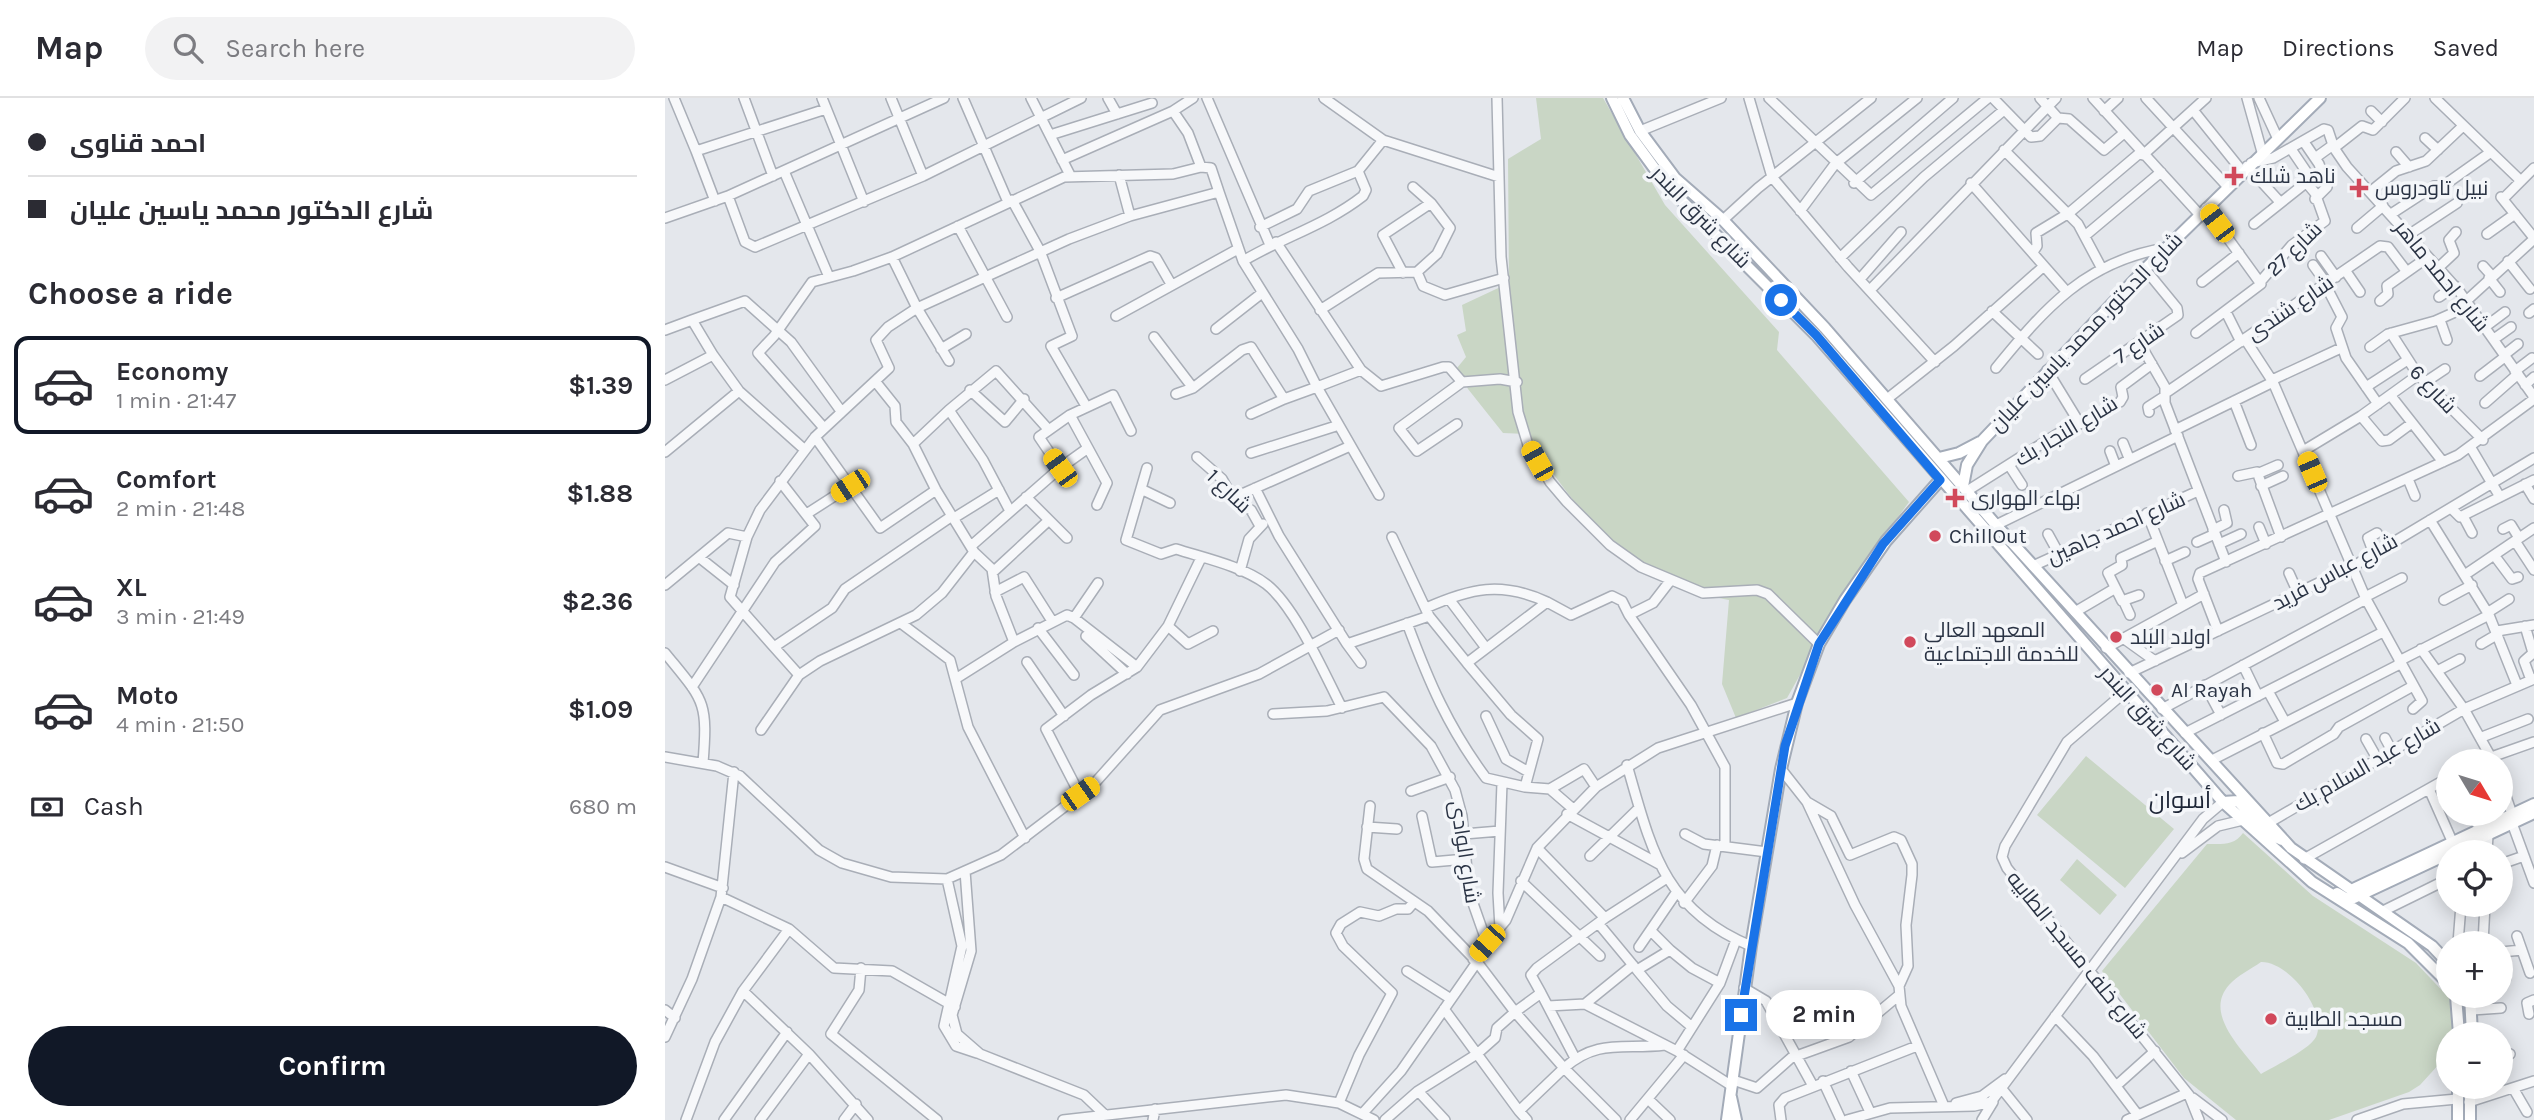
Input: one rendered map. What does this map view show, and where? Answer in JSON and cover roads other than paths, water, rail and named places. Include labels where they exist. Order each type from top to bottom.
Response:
[{"type":"main road","name":"شارع شرق البندر","points":[[1612,98],[1641,153],[1668,187],[1816,335],[2204,782],[2301,873],[2341,903],[2407,943],[2436,971]]},
{"type":"main road","name":"شارع شرق البندر","points":[[1623,98],[1640,131],[1675,178],[1723,220],[1825,328],[2106,648],[2285,841],[2304,859],[2383,911],[2436,950]]},
{"type":"main road","name":"شارع الدكتور محمد ياسين عليان","points":[[2278,135],[2282,126],[2310,98]]},
{"type":"main road","name":"شارع الدكتور محمد ياسين عليان","points":[[1965,489],[1967,466],[1982,441],[2047,370],[2202,211],[2278,135],[2320,98]]},
{"type":"main road","points":[[1700,218],[1702,212],[1709,207]]},
{"type":"main road","points":[[1712,230],[1723,220]]},
{"type":"main road","name":"شارع الدكتور محمد ياسين عليان","points":[[1939,458],[1959,453],[1982,441]]},
{"type":"main road","points":[[1727,1120],[1727,1103],[1732,1088],[1751,946],[1781,769],[1797,703],[1819,644],[1883,544],[1940,480]]},
{"type":"main road","points":[[2204,782],[2214,776],[2211,760]]},
{"type":"main road","points":[[2223,802],[2238,802],[2269,834],[2285,841]]},
{"type":"main road","points":[[2513,817],[2534,804]]},
{"type":"main road","points":[[2513,818],[2534,813]]},
{"type":"main road","points":[[2467,840],[2494,826]]},
{"type":"main road","points":[[2301,873],[2316,877],[2344,897],[2436,856]]},
{"type":"main road","points":[[2472,1010],[2472,1022]]},
{"type":"main road","points":[[1732,1088],[1737,1120]]},
{"type":"main road","points":[[2458,1099],[2458,1120]]},
{"type":"main road","points":[[2469,1099],[2470,1120]]},
{"type":"street","points":[[674,98],[715,201]]},
{"type":"street","points":[[744,98],[773,176]]},
{"type":"street","points":[[822,98],[864,202]]},
{"type":"street","points":[[891,98],[923,176]]},
{"type":"street","points":[[665,218],[728,196],[944,98]]},
{"type":"street","points":[[963,98],[983,148],[1040,251],[1072,336],[1051,346],[1086,406]]},
{"type":"street","points":[[1031,98],[1070,176]]},
{"type":"street","points":[[728,196],[749,247],[807,227],[923,176],[1080,98]]},
{"type":"street","points":[[1108,98],[1117,114]]},
{"type":"street","points":[[1062,160],[1162,118],[1193,98]]},
{"type":"street","points":[[1207,98],[1260,227],[1361,370],[1381,386],[1443,367],[1449,367],[1462,382]]},
{"type":"street","points":[[1324,98],[1383,140],[1499,177]]},
{"type":"street","points":[[1497,98],[1504,278],[1517,382],[1518,412],[1523,429],[1550,482],[1611,545],[1641,567],[1670,582],[1703,593],[1757,590],[1768,594],[1819,644]]},
{"type":"street","points":[[1640,131],[1721,98]]},
{"type":"street","points":[[1749,98],[1772,177],[1840,258],[1935,362]]},
{"type":"street","points":[[1769,98],[1854,183],[1866,193],[1876,194],[1988,98]]},
{"type":"street","points":[[1723,220],[1871,98]]},
{"type":"street","points":[[1800,211],[1835,164],[1917,98]]},
{"type":"street","points":[[1854,183],[1953,98]]},
{"type":"street","points":[[1993,98],[2036,139],[2058,118]]},
{"type":"street","points":[[2040,98],[2058,118],[2069,119],[2104,150],[2124,133]]},
{"type":"street","points":[[1870,290],[2023,129],[2056,98]]},
{"type":"street","points":[[2093,98],[2142,153],[2202,211],[2260,281],[2257,290],[2196,333]]},
{"type":"street","points":[[2104,111],[2118,98]]},
{"type":"street","points":[[2146,98],[2227,186]]},
{"type":"street","points":[[2033,252],[2037,246],[2036,233],[2069,213],[2206,98]]},
{"type":"street","points":[[2247,98],[2262,152]]},
{"type":"street","points":[[2259,98],[2278,135]]},
{"type":"street","points":[[2315,158],[2362,126],[2373,130],[2405,98]]},
{"type":"street","points":[[2435,98],[2521,181]]},
{"type":"street","points":[[1050,135],[1151,100],[1162,118]]},
{"type":"street","points":[[696,151],[826,108]]},
{"type":"street","points":[[1840,258],[1924,177],[2004,110]]},
{"type":"street","points":[[2193,110],[2280,202]]},
{"type":"street","points":[[1173,111],[1188,132],[1201,167]]},
{"type":"street","points":[[2371,111],[2382,122]]},
{"type":"street","points":[[2370,192],[2392,173],[2426,161],[2463,125]]},
{"type":"street","name":"شارع احمد ماهر","points":[[2304,142],[2321,131],[2328,130],[2334,147],[2370,192],[2466,300],[2534,398]]},
{"type":"street","points":[[2425,138],[2438,150]]},
{"type":"street","points":[[1260,227],[1297,209],[1309,191],[1358,170],[1383,140]]},
{"type":"street","points":[[2247,167],[2273,158],[2304,142],[2322,170],[2327,187],[2315,199]]},
{"type":"street","name":"شارع 27","points":[[2260,281],[2292,245],[2325,221],[2315,193],[2291,149]]},
{"type":"street","points":[[2004,150],[2069,213],[2086,235],[2101,267]]},
{"type":"street","points":[[2396,152],[2409,167]]},
{"type":"street","points":[[2391,214],[2434,186],[2444,186],[2491,152]]},
{"type":"street","points":[[824,428],[759,355],[809,284],[892,257],[1070,176],[1173,174],[1201,167],[1211,168],[1243,261],[1304,360],[1336,426],[1379,495]]},
{"type":"street","points":[[2370,347],[2391,333],[2440,320],[2534,239],[2502,198],[2534,168]]},
{"type":"street","points":[[1243,261],[1273,244],[1324,223],[1363,196],[1366,190],[1358,170]]},
{"type":"street","points":[[2254,224],[2322,170]]},
{"type":"street","points":[[784,171],[829,276]]},
{"type":"street","points":[[2086,235],[2161,172]]},
{"type":"street","points":[[1119,175],[1131,216]]},
{"type":"street","points":[[1971,183],[2066,291]]},
{"type":"street","points":[[1320,310],[1372,276],[1416,272],[1437,254],[1450,231],[1431,203],[1413,187]]},
{"type":"street","points":[[799,675],[730,597],[747,537],[755,519],[781,481],[815,437],[889,366],[876,340],[888,327],[917,308],[985,280],[1040,251],[1131,216],[1219,192]]},
{"type":"street","points":[[1403,273],[1383,235],[1431,203]]},
{"type":"street","points":[[2410,234],[2457,203]]},
{"type":"street","points":[[2357,228],[2383,206]]},
{"type":"street","points":[[2487,234],[2515,214]]},
{"type":"street","points":[[958,226],[1007,317]]},
{"type":"street","points":[[1860,279],[1901,232]]},
{"type":"street","points":[[2438,268],[2454,253],[2449,240],[2456,232]]},
{"type":"street","name":"شارع شندى","points":[[2149,412],[2148,407],[2166,394],[2383,245],[2388,247],[2407,272]]},
{"type":"street","points":[[1996,368],[2066,291],[2101,267],[2142,251],[2166,248]]},
{"type":"street","points":[[1116,316],[1238,249]]},
{"type":"street","points":[[2202,282],[2239,253]]},
{"type":"street","points":[[1056,298],[1150,256],[1156,258],[1171,284]]},
{"type":"street","points":[[2321,256],[2336,277]]},
{"type":"street","points":[[892,257],[917,308],[949,361]]},
{"type":"street","points":[[2380,301],[2388,294],[2387,286],[2428,257]]},
{"type":"street","points":[[2508,261],[2530,289]]},
{"type":"street","points":[[2313,265],[2342,317],[2336,328],[2341,348],[2378,404]]},
{"type":"street","points":[[2483,266],[2500,292]]},
{"type":"street","points":[[1888,399],[2045,267]]},
{"type":"street","name":"شارع 7","points":[[2085,379],[2178,315],[2177,308],[2145,269]]},
{"type":"street","points":[[2345,270],[2360,292]]},
{"type":"street","points":[[1416,272],[1423,286],[1445,295],[1504,278]]},
{"type":"street","points":[[2439,297],[2455,286]]},
{"type":"street","points":[[1216,329],[1262,293]]},
{"type":"street","points":[[665,330],[743,301],[791,342],[841,411]]},
{"type":"street","points":[[1992,311],[2038,354]]},
{"type":"street","points":[[2226,312],[2272,381],[2366,598],[2422,702],[2413,709]]},
{"type":"street","points":[[2485,327],[2505,312]]},
{"type":"street","points":[[692,320],[739,391],[805,450]]},
{"type":"street","points":[[2440,320],[2447,340]]},
{"type":"street","points":[[2494,339],[2511,327]]},
{"type":"street","name":"شارع 6","points":[[2391,333],[2406,361],[2421,379],[2483,440]]},
{"type":"street","points":[[941,349],[966,334]]},
{"type":"street","points":[[1154,337],[1193,388]]},
{"type":"street","points":[[2140,342],[2166,394],[2177,433],[2226,562]]},
{"type":"street","points":[[2480,376],[2518,344]]},
{"type":"street","points":[[1176,394],[1193,388],[1242,350],[1251,347],[1284,399]]},
{"type":"street","points":[[1996,525],[2177,433],[2272,381],[2341,348]]},
{"type":"street","points":[[665,380],[713,355]]},
{"type":"street","points":[[2485,403],[2532,358]]},
{"type":"street","points":[[2366,387],[2406,361]]},
{"type":"street","name":"شارع النجار بك","points":[[1965,489],[2122,401],[2121,387],[2152,364]]},
{"type":"street","points":[[2303,451],[2391,396],[2445,369]]},
{"type":"street","points":[[1251,414],[1361,370]]},
{"type":"street","points":[[2047,370],[2080,424]]},
{"type":"street","points":[[913,444],[970,390],[996,371],[1024,399],[1048,429]]},
{"type":"street","points":[[2525,385],[2534,377]]},
{"type":"street","points":[[1457,424],[1417,451],[1399,428],[1462,382],[1500,379],[1517,382]]},
{"type":"street","points":[[875,381],[895,406],[896,422],[913,444],[936,491],[973,549],[993,572],[995,592],[1014,642]]},
{"type":"street","points":[[970,390],[1005,422],[1024,399]]},
{"type":"street","points":[[665,452],[739,391]]},
{"type":"street","points":[[1060,468],[1039,438],[1048,429],[1086,406],[1115,396],[1131,431]]},
{"type":"street","points":[[2391,396],[2443,463]]},
{"type":"street","points":[[2218,631],[2204,594],[2200,573],[2443,463],[2483,440],[2534,398]]},
{"type":"street","points":[[2234,401],[2251,445]]},
{"type":"street","points":[[949,410],[977,449],[1010,511]]},
{"type":"street","points":[[1070,415],[1107,482],[1097,505]]},
{"type":"street","points":[[2361,416],[2382,442],[2412,423]]},
{"type":"street","points":[[1251,453],[1336,426]]},
{"type":"street","points":[[815,437],[882,528],[936,491]]},
{"type":"street","points":[[2123,443],[2129,458]]},
{"type":"street","points":[[1242,494],[1348,447]]},
{"type":"street","points":[[761,730],[799,675],[855,643],[902,624],[930,605],[973,549],[1010,511],[1088,448]]},
{"type":"street","points":[[2471,448],[2500,497]]},
{"type":"street","points":[[2110,451],[2115,464]]},
{"type":"street","name":"شارع 1","points":[[1197,457],[1222,479],[1235,502],[1251,510],[1260,526]]},
{"type":"street","name":"شارع عباس فريد","points":[[2129,673],[2352,567],[2534,458]]},
{"type":"street","points":[[2009,465],[2022,485]]},
{"type":"street","points":[[2257,474],[2278,465]]},
{"type":"street","points":[[1147,468],[1143,490],[1126,540],[1161,554],[1174,548],[1260,580],[1274,591],[1311,648],[1342,708],[1273,714]]},
{"type":"street","points":[[2238,476],[2252,471],[2257,474],[2281,537]]},
{"type":"street","points":[[2262,486],[2283,476]]},
{"type":"street","points":[[2408,479],[2415,496]]},
{"type":"street","points":[[692,687],[775,562],[813,529],[815,523],[781,481]]},
{"type":"street","points":[[2451,508],[2457,516],[2463,516],[2530,482],[2534,499]]},
{"type":"street","points":[[808,513],[850,486]]},
{"type":"street","points":[[1255,488],[1271,520],[1361,663]]},
{"type":"street","points":[[774,647],[832,608],[845,589],[953,517],[999,490]]},
{"type":"street","points":[[1143,490],[1170,503]]},
{"type":"street","name":"شارع احمد جاهين","points":[[2033,566],[2198,491]]},
{"type":"street","points":[[1026,497],[1067,538]]},
{"type":"street","points":[[2197,542],[2227,523],[2224,510]]},
{"type":"street","points":[[2147,513],[2183,606]]},
{"type":"street","points":[[2463,516],[2472,533]]},
{"type":"street","points":[[1240,571],[1249,539],[1260,526],[1271,520]]},
{"type":"street","points":[[2430,520],[2466,574],[2488,614],[2517,685]]},
{"type":"street","points":[[993,572],[1048,521]]},
{"type":"street","points":[[2503,528],[2511,525],[2534,570]]},
{"type":"street","points":[[2259,527],[2266,544]]},
{"type":"street","points":[[2466,574],[2534,528]]},
{"type":"street","points":[[666,583],[728,533],[747,537]]},
{"type":"street","points":[[2374,554],[2368,538],[2377,533]]},
{"type":"street","points":[[2047,534],[2059,554]]},
{"type":"street","points":[[2219,544],[2241,534]]},
{"type":"street","points":[[1392,537],[1428,612],[1511,715],[1537,737],[1538,744],[1527,771],[1525,787]]},
{"type":"street","points":[[2130,615],[2114,589],[2108,573],[2122,565],[2121,558],[2158,541]]},
{"type":"street","points":[[2165,561],[2185,552]]},
{"type":"street","points":[[2494,555],[2512,579],[2518,577]]},
{"type":"street","points":[[700,558],[734,584]]},
{"type":"street","points":[[1080,794],[1046,733],[1047,729],[1091,695],[1137,667],[1168,626],[1202,558]]},
{"type":"street","points":[[2289,573],[2298,593]]},
{"type":"street","points":[[995,592],[1024,577],[1052,621]]},
{"type":"street","points":[[2162,709],[2402,578]]},
{"type":"street","points":[[1629,615],[1653,603],[1670,582]]},
{"type":"street","points":[[1074,618],[1098,583]]},
{"type":"street","points":[[2444,600],[2472,585]]},
{"type":"street","points":[[1347,644],[1407,623],[1449,599],[1481,589],[1521,590],[1571,615],[1612,596],[1622,601],[1707,733],[1727,773],[1721,846],[1711,866],[1683,903]]},
{"type":"street","points":[[2075,612],[2114,589]]},
{"type":"street","points":[[2124,602],[2139,594]]},
{"type":"street","points":[[2106,648],[2204,594]]},
{"type":"street","points":[[1449,599],[1486,648]]},
{"type":"street","points":[[2211,760],[2488,614],[2509,599]]},
{"type":"street","points":[[1467,663],[1547,602]]},
{"type":"street","points":[[957,678],[1038,628],[1067,615],[1137,667]]},
{"type":"street","points":[[1407,623],[1448,723],[1486,778],[1525,787],[1550,789],[1584,769],[1596,787]]},
{"type":"street","points":[[902,624],[944,652],[957,678],[968,727],[1025,838]]},
{"type":"street","points":[[2481,644],[2497,633],[2530,625],[2533,653],[2524,661],[2532,680]]},
{"type":"street","points":[[1168,626],[1188,643],[1213,631]]},
{"type":"street","points":[[1038,628],[1075,675]]},
{"type":"street","points":[[665,757],[703,763],[734,772],[819,850],[842,863],[891,877],[947,878],[1001,855],[1025,838],[1110,770],[1143,726],[1160,710],[1259,674],[1339,631]]},
{"type":"street","points":[[2185,733],[2383,632]]},
{"type":"street","points":[[1086,636],[1127,674]]},
{"type":"street","points":[[2123,638],[2155,661]]},
{"type":"street","points":[[2421,649],[2464,709],[2488,749]]},
{"type":"street","points":[[665,653],[692,687],[705,713],[703,763]]},
{"type":"street","points":[[2437,671],[2460,659]]},
{"type":"street","points":[[1027,662],[1064,716]]},
{"type":"street","points":[[2243,665],[2258,696]]},
{"type":"street","name":"شارع عبد السلام بك","points":[[2270,822],[2464,709],[2532,680]]},
{"type":"street","points":[[2205,685],[2221,715]]},
{"type":"street","points":[[2263,733],[2277,763],[2283,764],[2341,726],[2413,686]]},
{"type":"street","points":[[2268,691],[2285,722]]},
{"type":"street","name":"شارع خلف مسجد الطابيه","points":[[2125,692],[2067,742],[2003,852],[2007,868],[2188,1094],[2200,1120]]},
{"type":"street","name":"شارع الوادى","points":[[1342,708],[1387,698],[1417,729],[1450,777],[1460,803],[1469,892],[1487,943]]},
{"type":"street","points":[[1363,1113],[1401,1071],[1475,960],[1500,928],[1511,911],[1521,881],[1537,848],[1569,811],[1627,765],[1674,741],[1797,703]]},
{"type":"street","points":[[1486,716],[1506,759],[1527,771]]},
{"type":"street","points":[[2482,737],[2528,719]]},
{"type":"street","points":[[2385,738],[2392,751]]},
{"type":"street","points":[[2366,739],[2378,760]]},
{"type":"street","points":[[2513,751],[2534,743]]},
{"type":"street","points":[[1627,765],[1638,809],[1660,864],[1676,893],[1683,903],[1736,940],[1751,946]]},
{"type":"street","points":[[1781,769],[1807,802],[1898,991],[1917,1046],[1944,1106]]},
{"type":"street","points":[[665,1037],[675,1018],[722,893],[728,804],[734,772]]},
{"type":"street","points":[[1411,791],[1450,777]]},
{"type":"street","points":[[1500,928],[1502,783]]},
{"type":"street","points":[[2304,859],[2419,800],[2436,785]]},
{"type":"street","points":[[1550,789],[1569,811],[1609,837],[1660,864]]},
{"type":"street","points":[[2429,789],[2448,840]]},
{"type":"street","points":[[1807,802],[1832,816],[1850,855]]},
{"type":"street","points":[[1982,1120],[2002,1088],[2206,815],[2223,802]]},
{"type":"street","points":[[1370,806],[1364,859],[1367,869],[1428,911],[1475,960],[1563,1068],[1616,1120]]},
{"type":"street","points":[[1590,856],[1638,809]]},
{"type":"street","points":[[1422,816],[1431,862],[1466,859]]},
{"type":"street","points":[[2176,858],[2213,829],[2243,820]]},
{"type":"street","points":[[2513,821],[2534,883]]},
{"type":"street","points":[[2480,826],[2485,840]]},
{"type":"street","points":[[1367,827],[1397,829]]},
{"type":"street","points":[[1464,834],[1500,831]]},
{"type":"street","points":[[1685,834],[1700,843],[1767,852]]},
{"type":"street","points":[[1548,1006],[1585,1004],[1680,1053],[1732,1088],[1757,1088],[1780,1065],[1796,1055],[1849,1037],[1898,991],[1908,967],[1906,925],[1912,864],[1898,837],[1882,841],[1835,863]]},
{"type":"street","points":[[1537,848],[1601,921],[1667,1006],[1692,1027]]},
{"type":"street","points":[[2513,860],[2524,856]]},
{"type":"street","points":[[665,867],[722,893],[789,929],[834,968],[862,968],[900,974],[951,1005]]},
{"type":"street","points":[[965,872],[971,951],[944,1026],[951,1040],[962,1050],[1072,1089],[1090,1099],[1105,1115]]},
{"type":"street","points":[[947,878],[962,946],[951,1005]]},
{"type":"street","points":[[1575,1058],[1532,980],[1533,973],[1601,921],[1667,878]]},
{"type":"street","points":[[1521,881],[1600,956]]},
{"type":"street","points":[[2383,911],[2436,885]]},
{"type":"street","points":[[1639,947],[1652,932],[1676,893]]},
{"type":"street","points":[[1339,1103],[1359,1055],[1392,993],[1350,954],[1336,933],[1341,924],[1360,912],[1379,916],[1392,909],[1408,909],[1414,901]]},
{"type":"street","points":[[686,1120],[715,1042],[743,991],[789,929]]},
{"type":"street","points":[[1652,932],[1698,972],[1720,983]]},
{"type":"street","points":[[2517,936],[2526,952],[2530,973]]},
{"type":"street","points":[[1635,1118],[1680,1053],[1692,1027],[1720,983],[1736,940]]},
{"type":"street","points":[[1585,1004],[1635,967],[1670,950]]},
{"type":"street","points":[[2513,952],[2526,952]]},
{"type":"street","points":[[862,968],[859,990],[830,1030],[831,1034],[937,1120]]},
{"type":"street","points":[[1407,971],[1451,999]]},
{"type":"street","points":[[1744,988],[1766,1001],[1813,1086]]},
{"type":"street","points":[[743,991],[787,1032],[868,1120]]},
{"type":"street","points":[[1385,1120],[1418,1091],[1477,1054],[1493,1039],[1497,1028],[1541,993]]},
{"type":"street","points":[[2529,1014],[2527,1003],[2534,1000]]},
{"type":"street","points":[[2472,1010],[2501,1008]]},
{"type":"street","points":[[1444,1009],[1527,1120]]},
{"type":"street","points":[[665,1010],[675,1018]]},
{"type":"street","points":[[2055,1016],[2084,1045],[2137,1114]]},
{"type":"street","points":[[725,1120],[787,1032]]},
{"type":"street","points":[[1519,1111],[1575,1058],[1595,1048],[1665,1045]]},
{"type":"street","points":[[1781,1120],[1780,1101],[1917,1046]]},
{"type":"street","points":[[2116,1086],[2155,1051]]},
{"type":"street","points":[[760,1120],[809,1055]]},
{"type":"street","points":[[1851,1072],[1882,1120]]},
{"type":"street","points":[[1944,1106],[1982,1096],[2014,1072]]},
{"type":"street","points":[[2469,1102],[2534,1081]]},
{"type":"street","points":[[1823,1082],[1841,1120]]},
{"type":"street","points":[[2002,1088],[2027,1120]]},
{"type":"street","points":[[2514,1088],[2527,1112]]},
{"type":"street","points":[[1418,1091],[1445,1120]]},
{"type":"street","points":[[2127,1120],[2188,1094],[2222,1120]]},
{"type":"street","points":[[1063,1120],[1286,1095],[1339,1103],[1374,1120]]},
{"type":"street","points":[[2357,1120],[2403,1104],[2436,1097]]},
{"type":"street","points":[[1847,1120],[1875,1111],[1980,1106],[1995,1098]]},
{"type":"street","points":[[1648,1099],[1670,1120]]},
{"type":"street","points":[[843,1120],[856,1104]]},
{"type":"street","points":[[1153,1120],[1155,1109]]},
{"type":"place","name":"ناهد شلك","points":[[2234,176]]},
{"type":"place","name":"نبيل تاودروس","points":[[2359,188]]},
{"type":"place","name":"بهاء الهوارى","points":[[1955,498]]},
{"type":"place","name":"ChillOut","points":[[1935,536]]},
{"type":"place","name":"اولاد البلد","points":[[2116,637]]},
{"type":"place","name":"المعهد العالى للخدمة الاجتماعية","points":[[1910,642]]},
{"type":"place","name":"Al Rayah","points":[[2157,690]]},
{"type":"place","name":"مسجد الطابية","points":[[2271,1019]]},
{"type":"district","name":"أسوان","points":[[2180,800]]}]
